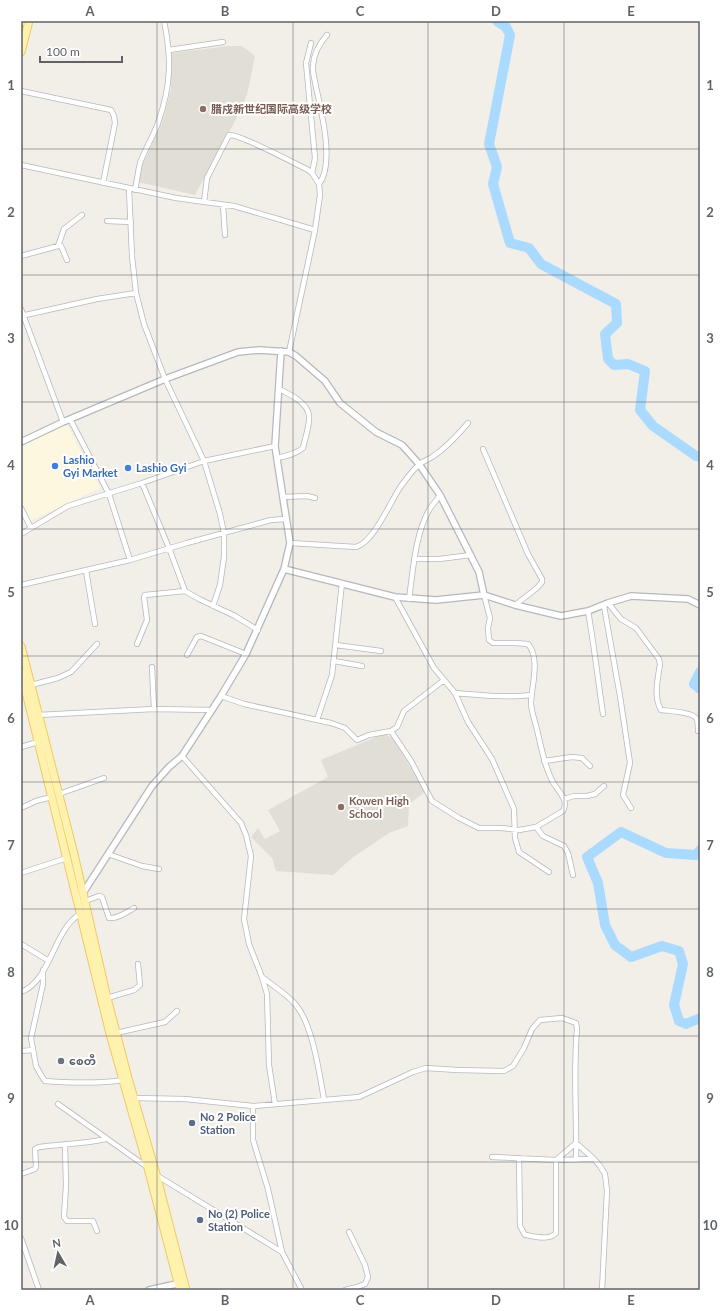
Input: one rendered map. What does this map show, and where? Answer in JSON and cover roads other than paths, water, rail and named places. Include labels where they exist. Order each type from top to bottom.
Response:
[{"type":"main road","points":[[21,52],[29,21]]},
{"type":"main road","points":[[21,646],[25,684],[38,742],[83,893],[116,1033],[133,1098],[156,1174],[182,1287]]},
{"type":"main road","points":[[21,672],[38,715],[66,858],[110,1034],[182,1287]]},
{"type":"street","points":[[135,190],[140,163],[158,124],[168,86],[169,50],[164,21]]},
{"type":"street","points":[[319,184],[323,180],[326,169],[327,150],[312,66],[316,52],[327,35]]},
{"type":"street","points":[[169,50],[223,42]]},
{"type":"street","points":[[312,44],[306,63],[315,158],[312,173]]},
{"type":"street","points":[[21,91],[111,110],[115,123],[103,183]]},
{"type":"street","points":[[204,202],[207,178],[229,135],[233,134],[308,170],[312,173],[319,184],[320,195],[315,230],[290,352]]},
{"type":"street","points":[[21,165],[129,189],[176,198],[234,206],[315,230]]},
{"type":"street","points":[[129,189],[136,293],[144,324],[165,379],[204,461],[220,514],[224,533],[223,564],[220,585],[213,606]]},
{"type":"street","points":[[223,205],[225,235]]},
{"type":"street","points":[[58,246],[64,229],[82,215]]},
{"type":"street","points":[[107,221],[131,222]]},
{"type":"street","points":[[21,256],[61,246],[67,260]]},
{"type":"street","points":[[22,316],[97,299],[136,293]]},
{"type":"street","points":[[21,309],[22,316],[63,422]]},
{"type":"street","points":[[21,442],[63,422],[165,379],[238,352],[259,350],[280,351],[290,352],[296,356],[326,381],[340,403],[376,432],[402,445],[419,464],[440,495],[479,572],[490,618],[488,628],[489,640],[493,643],[528,644],[532,649],[534,661],[534,687],[531,695],[531,706],[544,761],[553,783],[564,799],[565,807],[563,811],[536,827],[516,829],[479,828],[432,802],[411,761],[391,731]]},
{"type":"street","points":[[83,893],[152,786],[169,767],[182,756],[221,696],[246,654],[258,630],[284,569],[290,543],[275,446],[280,351]]},
{"type":"street","points":[[277,458],[290,455],[304,448],[310,417],[308,412],[297,399],[279,389]]},
{"type":"street","points":[[70,419],[109,494],[130,560]]},
{"type":"street","points":[[290,543],[356,548],[362,546],[382,519],[401,487],[419,464],[431,458],[456,438],[468,423]]},
{"type":"street","points":[[21,534],[68,506],[109,494],[204,461],[275,446]]},
{"type":"street","points":[[483,449],[528,554],[542,579],[542,582],[537,588],[516,605]]},
{"type":"street","points":[[142,483],[185,591]]},
{"type":"street","points":[[409,599],[414,559],[422,527],[429,511],[440,495]]},
{"type":"street","points":[[283,497],[307,496],[315,498]]},
{"type":"street","points":[[21,508],[31,528]]},
{"type":"street","points":[[21,585],[130,560],[271,520],[286,519]]},
{"type":"street","points":[[414,559],[439,559],[470,555]]},
{"type":"street","points":[[284,569],[395,597],[436,600],[484,595],[560,616],[588,611],[631,596],[688,599],[700,605]]},
{"type":"street","points":[[86,571],[95,624]]},
{"type":"street","points":[[317,720],[332,675],[342,583]]},
{"type":"street","points":[[138,644],[147,620],[145,595],[185,591],[235,616],[258,630]]},
{"type":"street","points":[[395,597],[434,668],[455,693],[468,722],[492,759],[514,809],[516,829],[515,838],[519,852],[549,872]]},
{"type":"street","points":[[606,604],[621,619],[636,628],[659,659],[660,664],[656,697],[661,710],[689,714],[695,717],[698,731]]},
{"type":"street","points":[[606,604],[630,763],[623,795],[631,808]]},
{"type":"street","points":[[588,611],[603,714]]},
{"type":"street","points":[[187,655],[197,637],[201,636],[246,654]]},
{"type":"street","points":[[25,684],[58,678],[71,672],[97,644]]},
{"type":"street","points":[[336,645],[381,651]]},
{"type":"street","points":[[334,662],[362,666]]},
{"type":"street","points":[[152,667],[154,709]]},
{"type":"street","points":[[221,696],[244,704],[317,720],[345,728],[357,740],[391,731],[396,727],[404,711],[444,680]]},
{"type":"street","points":[[455,693],[495,696],[531,695]]},
{"type":"street","points":[[38,715],[154,709],[211,710]]},
{"type":"street","points":[[21,747],[38,742]]},
{"type":"street","points":[[182,756],[241,823],[246,835],[251,856],[244,919],[249,944],[267,994],[269,1065],[275,1104]]},
{"type":"street","points":[[544,761],[572,757],[582,758],[590,766]]},
{"type":"street","points":[[21,808],[36,801],[55,796],[104,778]]},
{"type":"street","points":[[564,799],[574,796],[587,796],[595,794],[604,786]]},
{"type":"street","points":[[536,827],[543,836],[564,846],[568,853],[573,875]]},
{"type":"street","points":[[108,854],[142,866],[159,869]]},
{"type":"street","points":[[21,873],[66,858]]},
{"type":"street","points":[[85,901],[99,896],[102,897],[109,918],[116,918],[134,908]]},
{"type":"street","points":[[21,992],[28,990],[32,986],[49,961],[66,927],[73,918],[80,914]]},
{"type":"street","points":[[21,944],[49,961]]},
{"type":"street","points":[[107,998],[134,990],[140,985],[138,964]]},
{"type":"street","points":[[43,970],[43,984],[31,1038],[36,1066],[41,1075],[46,1081],[108,1082],[123,1080]]},
{"type":"street","points":[[262,977],[296,1005],[304,1019],[310,1038],[324,1099]]},
{"type":"street","points":[[116,1033],[165,1022],[177,1011]]},
{"type":"street","points":[[133,1098],[185,1099],[252,1106],[359,1097],[413,1072],[426,1068],[504,1071],[513,1066],[524,1048],[532,1029],[540,1020],[562,1018],[576,1023],[577,1029],[575,1086],[576,1160]]},
{"type":"street","points":[[21,1051],[33,1050]]},
{"type":"street","points":[[58,1104],[156,1174],[282,1252]]},
{"type":"street","points":[[252,1106],[253,1140],[268,1189],[282,1252],[302,1290]]},
{"type":"street","points":[[21,1174],[35,1169],[36,1148],[87,1143],[106,1139]]},
{"type":"street","points":[[576,1143],[594,1159],[605,1174],[607,1191],[602,1290]]},
{"type":"street","points":[[519,1158],[520,1226],[525,1235],[548,1238],[554,1236],[556,1233],[556,1160],[576,1143]]},
{"type":"street","points":[[65,1144],[66,1186],[64,1217],[67,1221],[93,1221],[97,1231]]},
{"type":"street","points":[[492,1157],[556,1160],[594,1159]]},
{"type":"street","points":[[345,1290],[365,1284],[368,1277],[365,1265],[349,1232]]},
{"type":"street","points":[[21,1238],[39,1290]]},
{"type":"street","points":[[149,1290],[182,1287]]},
{"type":"waterway","points":[[497,21],[506,27],[510,35],[489,144],[497,167],[493,184],[510,243],[529,248],[541,264],[616,304],[617,323],[605,334],[608,359],[614,365],[628,364],[645,371],[640,410],[653,426],[696,456],[700,457]]},
{"type":"waterway","points":[[700,672],[694,684],[700,689]]},
{"type":"waterway","points":[[700,850],[696,855],[666,853],[621,832],[587,857],[598,883],[605,925],[615,945],[631,957],[662,946],[679,951],[683,964],[674,1005],[679,1021],[686,1024],[700,1018]]},
{"type":"place","name":"腊戍新世纪国际高级学校","points":[[203,109]]},
{"type":"place","name":"Lashio Gyi Market","points":[[55,466]]},
{"type":"place","name":"Lashio Gyi","points":[[128,468]]},
{"type":"place","name":"Kowen High School","points":[[341,807]]},
{"type":"place","name":"စေတီ","points":[[61,1061]]},
{"type":"place","name":"No 2 Police Station","points":[[192,1123]]},
{"type":"place","name":"No (2) Police Station","points":[[200,1220]]}]
